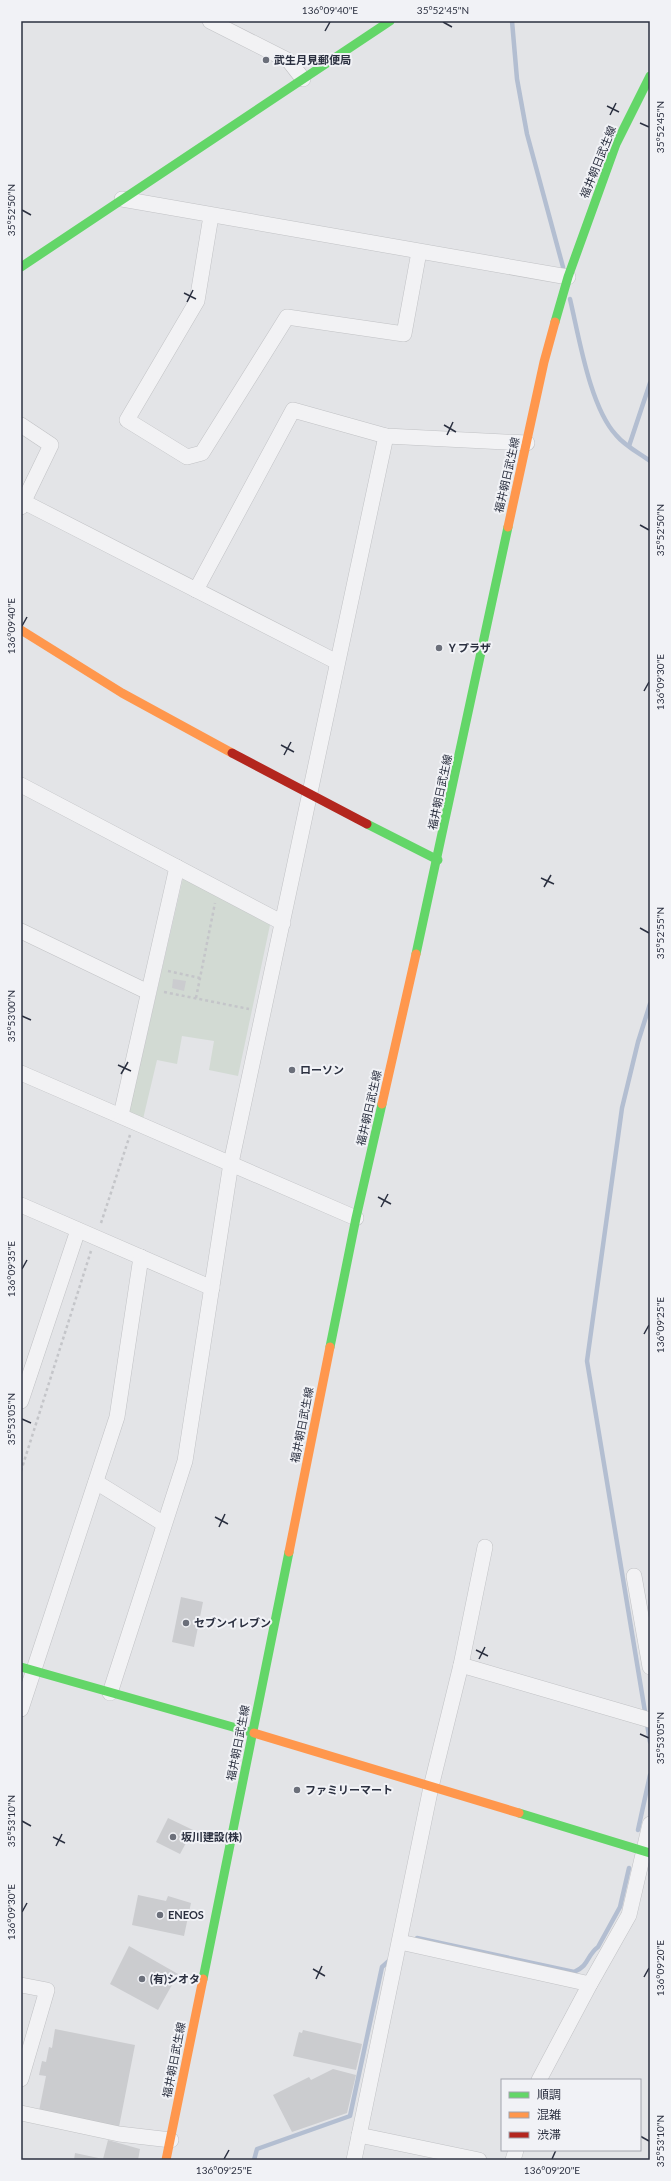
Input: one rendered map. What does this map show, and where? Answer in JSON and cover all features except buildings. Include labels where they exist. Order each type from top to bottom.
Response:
[{"type":"main road","points":[[21,267],[390,21]]},
{"type":"main road","name":"福井朝日武生線","points":[[166,2160],[356,1218],[438,860],[478,666],[544,362],[568,277],[616,144],[650,76]]},
{"type":"main road","points":[[21,630],[110,686],[311,794],[438,860]]},
{"type":"main road","points":[[27,1669],[252,1732],[647,1852]]},
{"type":"street","points":[[210,21],[289,60],[303,79]]},
{"type":"street","points":[[122,199],[211,216],[568,277]]},
{"type":"street","points":[[211,216],[197,301],[126,420],[187,457],[202,453],[286,317],[404,334],[419,252]]},
{"type":"street","points":[[196,590],[293,410],[386,436],[527,443]]},
{"type":"street","points":[[21,425],[51,445],[22,505],[196,590],[337,662]]},
{"type":"street","points":[[110,1693],[185,1461],[230,1163],[311,794],[337,662],[386,436]]},
{"type":"street","points":[[21,785],[283,923]]},
{"type":"street","points":[[121,1115],[156,992],[154,968],[177,867]]},
{"type":"street","points":[[21,931],[156,992]]},
{"type":"street","points":[[21,1072],[356,1218]]},
{"type":"street","points":[[21,1205],[212,1288]]},
{"type":"street","points":[[21,1401],[78,1230]]},
{"type":"street","points":[[21,1709],[27,1669],[96,1482],[117,1417],[141,1258]]},
{"type":"street","points":[[96,1482],[164,1524]]},
{"type":"street","points":[[354,2160],[431,1787],[461,1665],[485,1547]]},
{"type":"street","points":[[634,1576],[650,1667]]},
{"type":"street","points":[[461,1665],[650,1720]]},
{"type":"street","points":[[541,2079],[590,1984],[629,1915],[647,1852],[650,1824]]},
{"type":"street","points":[[400,1942],[590,1984]]},
{"type":"street","points":[[21,1985],[47,1990],[21,2079]]},
{"type":"street","points":[[21,2114],[119,2134],[171,2140]]},
{"type":"street","points":[[359,2135],[479,2160]]},
{"type":"path","points":[[196,998],[218,889]]},
{"type":"path","points":[[154,968],[200,978]]},
{"type":"path","points":[[156,992],[196,998],[263,1012]]},
{"type":"path","points":[[21,1471],[135,1121]]},
{"type":"shaded area","points":[[183,878],[270,925],[238,1076],[209,1070],[214,1041],[182,1036],[177,1064],[157,1060],[143,1119],[129,1113]]},
{"type":"waterway","points":[[512,21],[517,79],[527,134],[563,267]]},
{"type":"waterway","points":[[570,299],[592,390],[599,407],[607,423],[616,435],[628,446],[650,461]]},
{"type":"waterway","points":[[629,446],[650,383]]},
{"type":"waterway","points":[[650,1004],[638,1042],[622,1108],[587,1361],[650,1742]]},
{"type":"waterway","points":[[638,1830],[650,1775]]},
{"type":"waterway","points":[[414,1941],[417,1938],[574,1972],[583,1966],[594,1950],[598,1947],[620,1907],[629,1868]]},
{"type":"waterway","points":[[254,2160],[257,2149],[350,2116],[382,1967],[391,1959]]},
{"type":"traffic: fast","points":[[21,267],[390,21]]},
{"type":"traffic: fast","points":[[555,322],[568,277],[616,144],[650,76]]},
{"type":"traffic: fast","points":[[416,954],[508,527]]},
{"type":"traffic: fast","points":[[367,824],[438,860]]},
{"type":"traffic: fast","points":[[330,1347],[356,1218],[382,1104]]},
{"type":"traffic: fast","points":[[203,1979],[289,1552]]},
{"type":"traffic: fast","points":[[21,1667],[254,1733]]},
{"type":"traffic: fast","points":[[519,1813],[650,1853]]},
{"type":"traffic: slow","points":[[508,527],[544,362],[555,322]]},
{"type":"traffic: slow","points":[[21,630],[122,693],[232,753]]},
{"type":"traffic: slow","points":[[382,1104],[416,954]]},
{"type":"traffic: slow","points":[[289,1552],[330,1347]]},
{"type":"traffic: slow","points":[[254,1733],[519,1813]]},
{"type":"traffic: slow","points":[[166,2160],[203,1979]]},
{"type":"traffic: jam","points":[[232,753],[367,824]]},
{"type":"place","name":"武生月見郵便局","points":[[266,60]]},
{"type":"place","name":"Ｙプラザ","points":[[439,648]]},
{"type":"place","name":"ローソン","points":[[292,1070]]},
{"type":"place","name":"セブンイレブン","points":[[186,1623]]},
{"type":"place","name":"ファミリーマート","points":[[297,1790]]},
{"type":"place","name":"坂川建設(株)","points":[[173,1837]]},
{"type":"place","name":"ENEOS","points":[[160,1915]]},
{"type":"place","name":"(有)シオタ","points":[[142,1979]]}]
